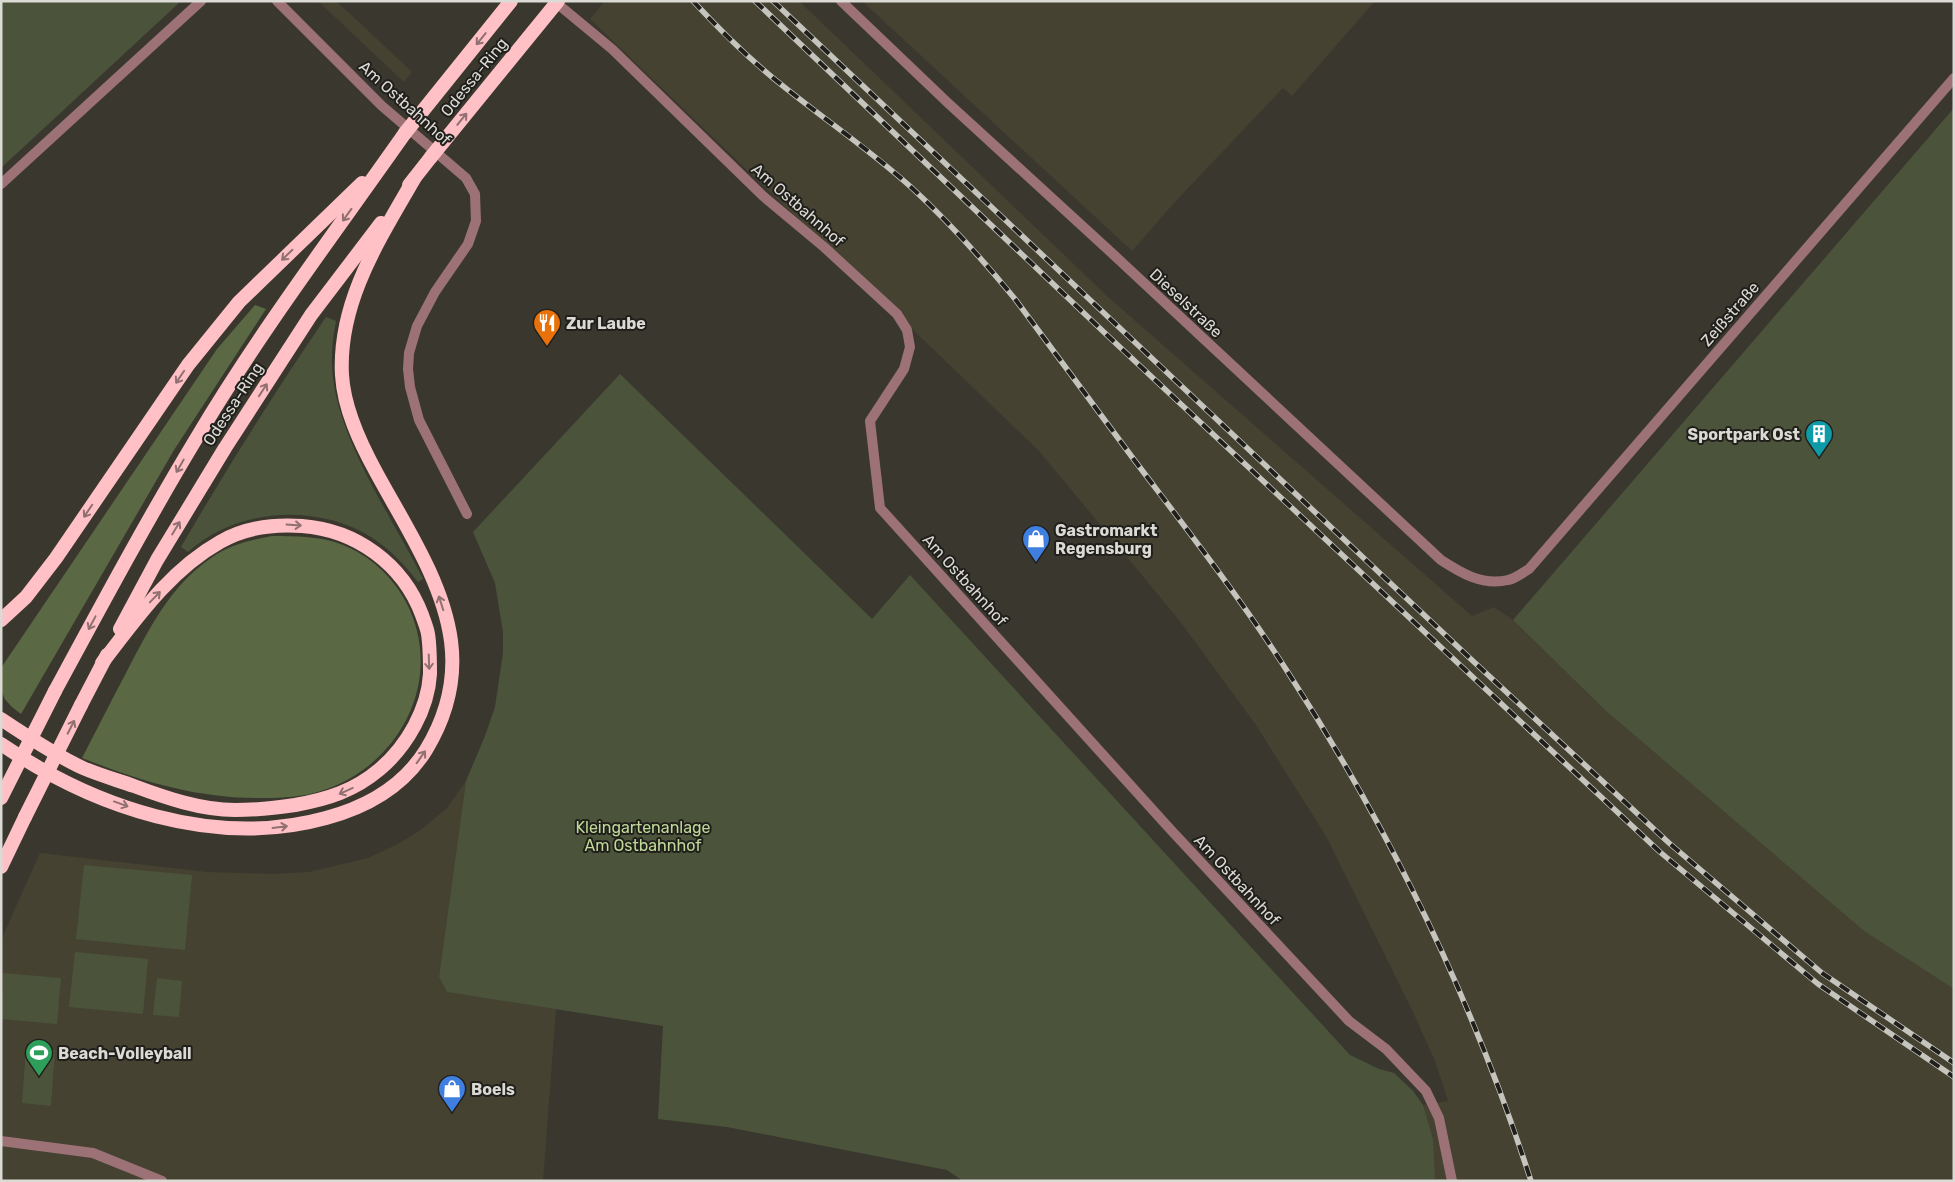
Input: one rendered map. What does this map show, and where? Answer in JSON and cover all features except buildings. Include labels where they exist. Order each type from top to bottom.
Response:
[{"type":"highway","name":"Odessa-Ring","points":[[1,798],[55,691],[129,555],[196,438],[283,304],[405,133],[511,1]]},
{"type":"highway","name":"Odessa-Ring","points":[[1,867],[102,663],[157,560],[225,448],[312,315],[414,179],[556,1]]},
{"type":"highway","points":[[1,620],[26,597],[56,558],[188,365],[239,302],[386,161]]},
{"type":"highway","points":[[1,744],[34,766],[75,788],[148,814],[190,824],[235,829],[276,828],[315,821],[348,812],[372,801],[397,785],[419,761],[434,737],[445,712],[453,665],[450,637],[442,606],[431,576],[358,436],[348,409],[342,379],[341,347],[346,318],[359,280],[414,179]]},
{"type":"highway","points":[[1,720],[82,767],[159,796],[194,805],[234,810],[274,808],[311,802],[341,794],[365,782],[391,759],[408,738],[423,708],[430,676],[428,633],[417,602],[399,573],[374,551],[349,536],[316,527],[279,524],[252,530],[221,542],[196,558],[145,608],[102,663]]},
{"type":"street","points":[[1,184],[201,1]]},
{"type":"street","name":"Am Ostbahnhof","points":[[277,1],[382,106],[466,178],[475,194],[476,221],[468,244],[435,292],[417,326],[409,353],[408,369],[410,387],[419,420],[467,514]]},
{"type":"street","name":"Am Ostbahnhof","points":[[556,1],[612,49],[764,196],[824,247],[897,314],[907,330],[910,347],[904,368],[870,421],[880,508],[1170,829],[1349,1021],[1386,1049],[1426,1091],[1439,1118],[1452,1181]]},
{"type":"street","name":"Dieselstraße","points":[[841,1],[948,103],[1441,560],[1465,576],[1484,581],[1508,580],[1529,569]]},
{"type":"street","name":"Zeißstraße","points":[[1529,569],[1954,78]]},
{"type":"street","points":[[1,1141],[93,1152],[162,1181]]},
{"type":"shaded area","points":[[318,1],[336,1],[412,72],[404,82]]},
{"type":"shaded area","points":[[605,1],[799,1],[1107,296],[1472,616],[1494,607],[1513,620],[1606,711],[1864,931],[1954,989],[1954,1181],[1401,1181],[1433,1139],[1423,1105],[1448,1101],[1435,1061],[1413,1012],[1326,836],[1256,725],[1179,620],[1039,451],[590,19]]},
{"type":"shaded area","points":[[862,1],[1375,1],[1292,96],[1283,88],[1174,203],[1132,251]]},
{"type":"shaded area","points":[[466,781],[439,977],[447,992],[556,1009],[543,1181],[1,1181],[1,940],[40,853],[207,872],[275,874],[309,872],[368,858],[398,844],[422,829],[447,808]]},
{"type":"green space","points":[[1,1],[181,1],[1,168]]},
{"type":"green space","points":[[1954,108],[1954,989],[1864,931],[1606,711],[1513,620]]},
{"type":"green space","points":[[255,305],[266,309],[174,450],[21,714],[5,700],[1,684],[1,668],[217,349]]},
{"type":"green space","points":[[326,317],[336,321],[332,355],[334,383],[340,412],[364,470],[423,579],[418,582],[397,558],[371,537],[350,526],[302,515],[277,515],[252,519],[229,526],[207,537],[188,552],[181,547],[252,430]]},
{"type":"green space","name":"Kleingartenanlage Am Ostbahnhof","points":[[620,374],[872,619],[910,575],[1350,1055],[1379,1069],[1394,1073],[1413,1091],[1423,1105],[1433,1139],[1435,1179],[1402,1179],[1401,1181],[963,1181],[947,1170],[727,1127],[658,1119],[663,1026],[447,992],[439,977],[466,781],[495,707],[503,653],[503,632],[495,583],[473,532]]},
{"type":"green space","points":[[272,536],[317,538],[343,545],[371,561],[387,575],[406,602],[417,631],[421,661],[418,689],[408,716],[393,741],[373,762],[349,779],[307,795],[286,797],[240,798],[194,792],[127,775],[82,758],[152,625],[172,595],[197,569],[211,558],[233,546]]},
{"type":"green space","points":[[84,865],[192,875],[185,950],[76,939]]},
{"type":"green space","points":[[75,952],[148,959],[143,1014],[69,1007]]},
{"type":"green space","points":[[3,973],[61,978],[57,1024],[1,1019]]},
{"type":"green space","points":[[157,978],[182,981],[179,1017],[153,1015]]},
{"type":"green space","name":"Beach-Volleyball","points":[[26,1048],[55,1050],[51,1106],[22,1103]]},
{"type":"railway","points":[[693,1],[751,59],[772,77],[895,173],[939,214],[991,270],[1015,299],[1234,593],[1271,646],[1327,734],[1396,857],[1456,983],[1483,1048],[1531,1181]]},
{"type":"railway","points":[[755,1],[1108,336],[1660,852],[1818,984],[1954,1077]]},
{"type":"railway","points":[[773,1],[1474,662],[1669,843],[1822,973],[1954,1063]]},
{"type":"place","name":"Zur Laube","points":[[547,347]]},
{"type":"place","name":"Sportpark Ost","points":[[1819,458]]},
{"type":"place","name":"Gastromarkt Regensburg","points":[[1036,563]]},
{"type":"place","name":"Beach-Volleyball","points":[[39,1077]]},
{"type":"place","name":"Boels","points":[[452,1113]]}]
